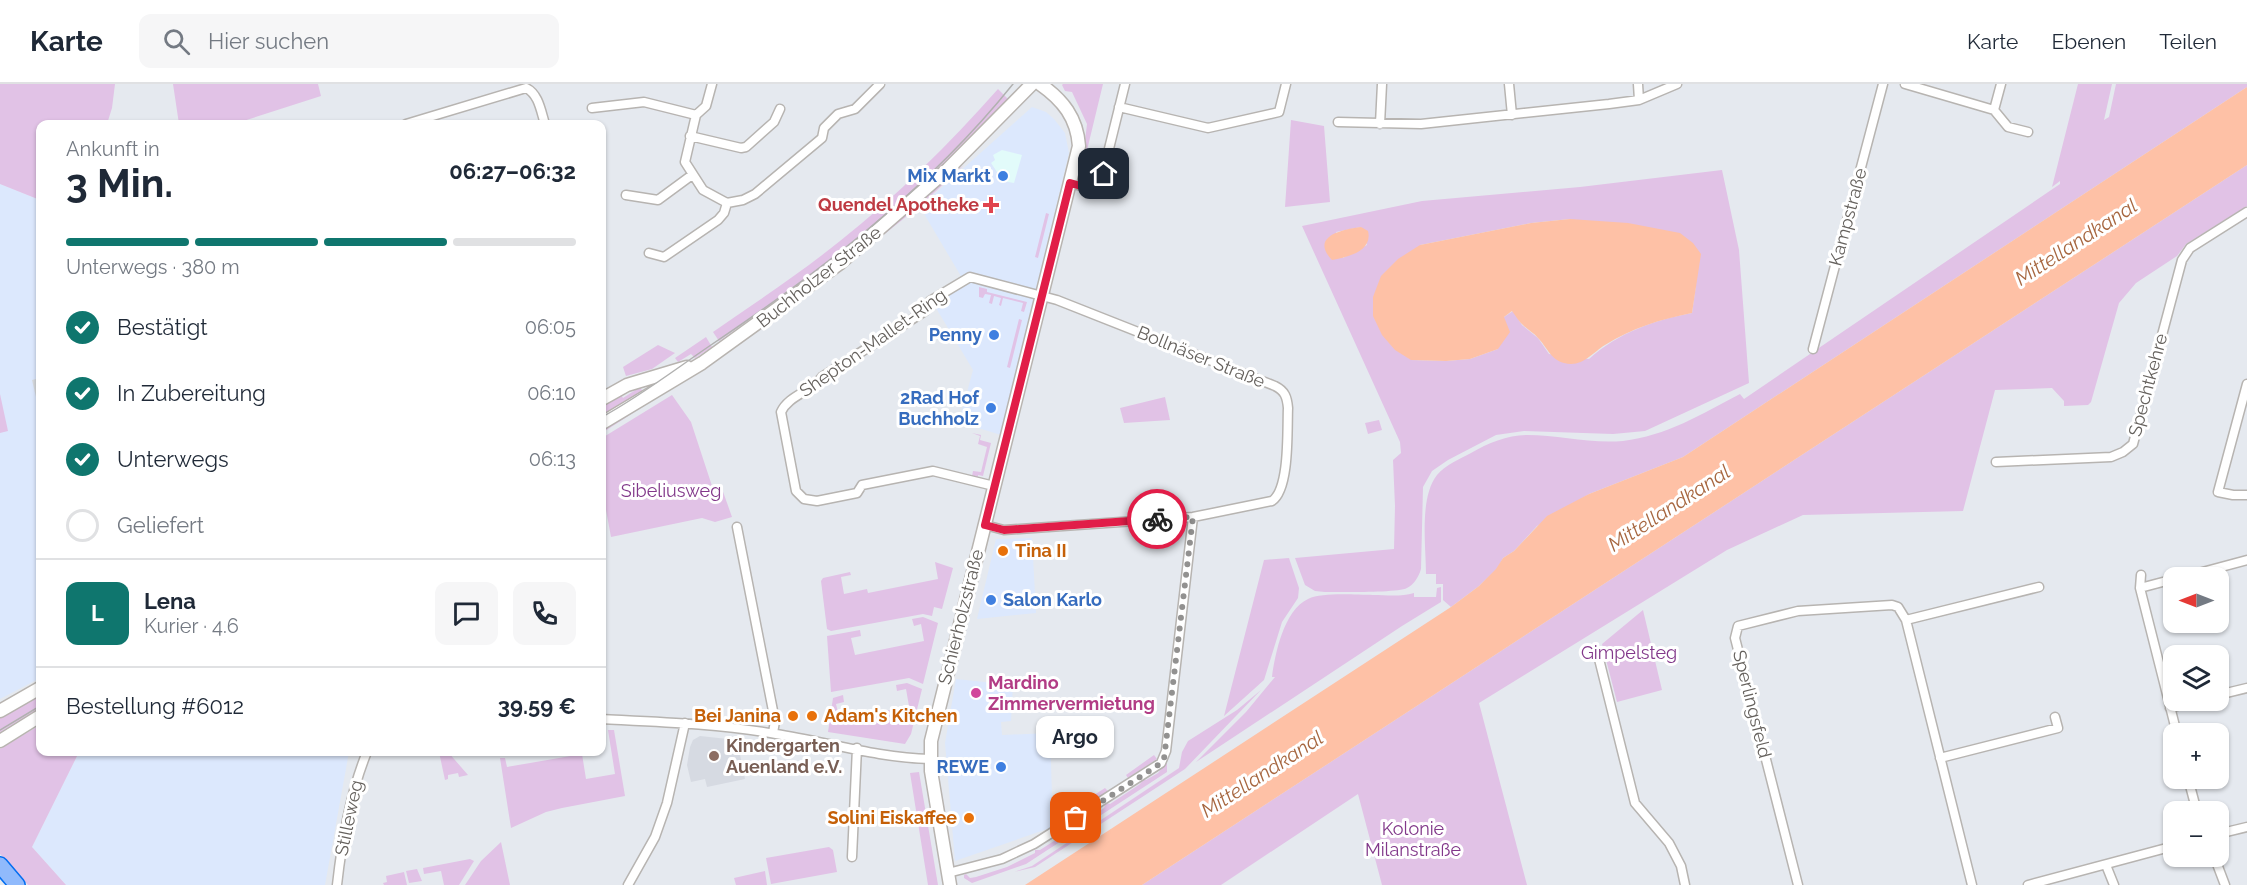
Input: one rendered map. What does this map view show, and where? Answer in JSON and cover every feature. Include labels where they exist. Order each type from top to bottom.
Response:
[{"type":"highway","points":[[0,865],[17,885]]},
{"type":"street","points":[[712,84],[706,106],[696,115],[685,162],[692,175],[708,194],[727,203],[743,200],[755,194],[822,138],[824,128],[838,114],[855,109],[880,84]]},
{"type":"street","name":"Buchholzer Straße","points":[[606,421],[702,363],[813,284],[872,238],[979,140],[1032,84]]},
{"type":"street","name":"Schierholzstraße","points":[[949,879],[930,759],[934,723],[1078,146],[1075,122],[1065,107],[1040,84]]},
{"type":"street","points":[[1070,183],[1092,189],[1100,185],[1125,84]]},
{"type":"street","points":[[1119,107],[1195,126],[1219,127],[1279,112],[1286,84]]},
{"type":"street","points":[[1380,124],[1382,84]]},
{"type":"street","points":[[1509,84],[1512,115]]},
{"type":"street","points":[[1638,84],[1639,100]]},
{"type":"street","points":[[1338,122],[1421,124],[1512,115],[1639,100],[1677,84]]},
{"type":"street","name":"Kampstraße","points":[[1813,349],[1883,84]]},
{"type":"street","points":[[1905,84],[1994,110],[2008,127],[2028,132]]},
{"type":"street","points":[[1994,110],[2001,84]]},
{"type":"street","points":[[419,120],[526,88],[534,93],[544,120]]},
{"type":"street","points":[[592,108],[644,102],[696,115]]},
{"type":"street","points":[[690,136],[741,148],[746,147],[774,122],[780,109]]},
{"type":"street","points":[[626,195],[658,200],[692,175]]},
{"type":"street","points":[[649,253],[664,257],[718,220],[724,213],[727,203]]},
{"type":"street","name":"Spechtkehre","points":[[1996,462],[2111,457],[2123,452],[2133,444],[2182,260],[2190,248],[2247,212]]},
{"type":"street","name":"Shepton-Mallet-Ring","points":[[994,486],[933,471],[862,485],[857,493],[817,501],[804,499],[796,491],[781,412],[787,403],[816,385],[822,377],[925,311],[930,301],[970,277],[1042,295]]},
{"type":"street","name":"Bollnäser Straße","points":[[985,525],[1004,530],[1193,517],[1272,501],[1277,497],[1283,483],[1288,408],[1287,397],[1281,389],[1042,295]]},
{"type":"street","name":"Buchholzer Straße","points":[[606,397],[627,385],[702,363]]},
{"type":"street","points":[[2247,384],[2218,492],[2247,495]]},
{"type":"street","points":[[949,879],[1034,844],[1161,763],[1166,751],[1193,517]]},
{"type":"street","points":[[737,527],[775,721],[773,733]]},
{"type":"street","points":[[2221,567],[2247,560]]},
{"type":"street","points":[[2141,574],[2140,588],[2163,680]]},
{"type":"street","points":[[2140,588],[2163,582]]},
{"type":"street","points":[[1972,885],[1906,620],[2039,586]]},
{"type":"street","name":"Sperlingsfeld","points":[[1798,885],[1735,638],[1738,626],[1798,611],[1892,605],[1898,606],[1906,620]]},
{"type":"street","points":[[1599,658],[1635,803],[1669,843],[1681,866],[1685,885]]},
{"type":"street","points":[[2229,692],[2247,688]]},
{"type":"street","points":[[0,711],[36,690]]},
{"type":"street","points":[[1940,758],[2058,728],[2055,717]]},
{"type":"street","points":[[0,741],[36,718]]},
{"type":"street","points":[[606,719],[685,723],[773,733],[930,759]]},
{"type":"street","points":[[628,885],[655,837],[668,803],[685,723]]},
{"type":"street","points":[[852,857],[857,748]]},
{"type":"street","name":"Stilleweg","points":[[337,885],[350,808],[358,773],[365,756]]},
{"type":"street","points":[[2229,831],[2247,827]]},
{"type":"street","points":[[2029,885],[2163,849]]},
{"type":"street","points":[[2106,865],[2114,885]]},
{"type":"street","points":[[2218,867],[2224,885]]},
{"type":"shaded area","points":[[1032,107],[1046,112],[1054,119],[1065,133],[1069,153],[1001,435],[959,422],[973,370],[933,303],[965,283],[920,207]]},
{"type":"shaded area","points":[[1002,150],[1022,155],[1014,183],[1003,181],[991,163],[995,160],[993,155]]},
{"type":"shaded area","points":[[0,184],[36,198],[36,680],[0,699]]},
{"type":"shaded area","points":[[36,379],[36,397],[32,380]]},
{"type":"shaded area","points":[[1032,538],[1036,613],[977,619],[996,539]]},
{"type":"shaded area","points":[[956,679],[1013,685],[1011,721],[1001,722],[1002,735],[1050,733],[1053,827],[955,861],[945,743]]},
{"type":"shaded area","name":"Kindergarten Auenland e.V.","points":[[700,736],[737,740],[745,779],[707,787],[705,779],[691,782],[687,765],[690,747],[693,740]]},
{"type":"shaded area","points":[[77,756],[348,756],[325,885],[66,885],[32,847]]},
{"type":"green space","points":[[0,84],[115,84],[108,120],[36,120],[36,198],[0,184]]},
{"type":"green space","points":[[173,84],[318,84],[321,96],[246,120],[178,120]]},
{"type":"green space","points":[[1063,84],[1103,84],[1081,175],[1087,124],[1072,92],[1065,91]]},
{"type":"green space","points":[[2078,84],[2112,84],[2104,120],[2109,117],[2116,84],[2247,84],[2247,87],[1683,457],[1589,494],[1537,526],[1514,551],[1503,558],[1497,569],[1479,586],[1451,607],[1443,600],[1443,584],[1436,584],[1436,574],[1426,574],[1425,523],[1431,485],[1444,468],[1484,446],[1505,438],[1527,435],[1623,441],[1669,429],[1740,394],[1744,399],[2060,184],[2060,181],[2052,187]]},
{"type":"green space","points":[[998,89],[1008,99],[928,179],[845,252],[719,341],[713,332],[809,265],[861,224],[922,169]]},
{"type":"green space","points":[[1291,120],[1324,126],[1330,202],[1285,207]]},
{"type":"green space","points":[[964,165],[921,205],[853,259],[938,184]]},
{"type":"green space","name":"Kolonie Milanstraße","points":[[2247,165],[2247,206],[2186,244],[2177,256],[2136,283],[2119,303],[2091,402],[2088,405],[2064,406],[2064,401],[2052,388],[1995,390],[1963,511],[1803,515],[1727,550],[1479,703],[1527,885],[1382,885],[1358,794],[1221,885],[1142,885]]},
{"type":"green space","points":[[1722,170],[1739,250],[1749,383],[1645,431],[1613,434],[1524,431],[1496,435],[1432,471],[1423,487],[1421,569],[1410,587],[1392,591],[1325,592],[1315,591],[1305,585],[1295,558],[1394,549],[1393,460],[1401,453],[1400,442],[1302,226],[1422,201],[1580,187]],"holes":[[[1570,219],[1696,285],[1692,313],[1664,319],[1637,329],[1612,342],[1589,359],[1549,354],[1538,338],[1522,325],[1513,311],[1504,317],[1498,349],[1470,359],[1411,360],[1420,245],[1531,223]],[[1361,227],[1367,245],[1343,258],[1336,232]]]},
{"type":"green space","points":[[1046,213],[1049,214],[1038,258],[1035,257]]},
{"type":"green space","points":[[979,287],[987,289],[987,292],[1027,302],[1024,312],[1021,311],[1023,303],[1003,298],[1001,306],[999,305],[1001,298],[994,296],[992,304],[989,303],[991,295],[985,294],[983,298],[979,297]]},
{"type":"green space","points":[[1019,319],[1022,320],[1010,368],[1007,367]]},
{"type":"green space","points":[[706,337],[712,347],[695,358],[691,354],[678,362],[675,358]]},
{"type":"green space","points":[[658,345],[675,353],[652,369],[626,376],[623,367]]},
{"type":"green space","points":[[676,385],[606,430],[606,424]]},
{"type":"green space","points":[[640,387],[644,394],[606,417],[606,401],[620,393],[623,398]]},
{"type":"green space","points":[[0,394],[8,431],[0,433]]},
{"type":"green space","name":"Sibeliusweg","points":[[672,395],[691,422],[713,489],[721,486],[732,517],[715,522],[702,518],[611,537],[606,510],[606,436]]},
{"type":"green space","points":[[1165,397],[1170,420],[1124,423],[1120,408]]},
{"type":"green space","points":[[1379,420],[1382,430],[1368,434],[1365,423]]},
{"type":"green space","points":[[972,433],[981,435],[980,440],[991,443],[983,476],[978,475],[978,477],[972,476],[973,471],[981,472],[987,447],[978,444],[980,436]]},
{"type":"green space","points":[[1289,558],[1299,588],[1298,598],[1282,622],[1264,680],[1224,716],[1264,560]]},
{"type":"green space","points":[[935,562],[953,568],[942,609],[934,607],[932,616],[923,614],[831,631],[827,629],[821,581],[823,578],[850,572],[851,575],[841,577],[844,594],[867,589],[868,593],[938,579]]},
{"type":"green space","points":[[1441,587],[1441,602],[1196,762],[1246,712],[1275,677],[1272,677],[1273,667],[1287,622],[1300,605],[1308,599],[1348,594],[1394,596],[1414,593],[1414,597],[1436,597],[1437,588]]},
{"type":"green space","name":"Gimpelsteg","points":[[1643,610],[1662,690],[1617,702],[1602,644]]},
{"type":"green space","points":[[923,617],[938,623],[923,684],[909,678],[831,692],[827,636],[860,630],[861,636],[851,638],[855,655],[924,641],[921,624],[914,626],[912,619]]},
{"type":"green space","points":[[907,683],[922,689],[911,734],[905,744],[828,732],[833,698],[843,695],[844,702],[836,704],[840,720],[909,706],[906,689],[897,691],[896,685]]},
{"type":"green space","points":[[1261,690],[1185,769],[1035,867],[1014,872],[1032,866],[1179,768],[1182,752],[1188,741],[1237,710]]},
{"type":"green space","points":[[36,698],[36,710],[0,734],[0,717]]},
{"type":"green space","points":[[36,727],[36,756],[77,756],[32,847],[66,885],[28,885],[0,854],[0,749]]},
{"type":"green space","points":[[608,730],[614,730],[625,796],[546,812],[511,828],[500,758],[505,758],[507,767],[582,756],[586,779],[615,774]]},
{"type":"green space","points":[[1154,755],[1157,759],[1128,778],[1126,775]]},
{"type":"green space","points":[[440,756],[451,756],[468,775],[459,777],[458,773],[448,775],[448,779],[445,780]]},
{"type":"green space","points":[[1167,762],[1167,772],[1026,864],[972,883],[964,878],[966,874],[970,878],[976,877],[1007,867],[1035,853],[1035,850],[1040,850],[1068,832],[1071,827],[1074,828],[1104,808],[1106,803],[1110,804],[1143,780],[1158,773]]},
{"type":"green space","points":[[919,772],[938,885],[928,885],[910,773]]},
{"type":"green space","points":[[1105,788],[1108,791],[1071,815],[1068,812]]},
{"type":"green space","points":[[501,842],[510,885],[465,885],[481,861]]},
{"type":"green space","points":[[829,847],[833,850],[837,872],[771,884],[766,858]]},
{"type":"green space","points":[[470,859],[474,861],[459,885],[444,885],[441,871],[424,874],[423,868]]},
{"type":"green space","points":[[417,869],[422,881],[409,883],[406,871]]},
{"type":"green space","points":[[765,871],[767,885],[736,885],[734,878]]},
{"type":"green space","points":[[404,872],[407,885],[384,885],[383,883],[387,882],[386,876]]},
{"type":"water","name":"Mittellandkanal","points":[[2247,87],[2247,165],[1142,885],[1025,885],[1451,607],[1479,586],[1496,569],[1503,558],[1514,551],[1547,516],[1589,494],[1683,457]]},
{"type":"water","points":[[1570,219],[1628,223],[1680,233],[1693,243],[1701,254],[1692,313],[1636,329],[1605,345],[1581,362],[1570,364],[1552,356],[1512,311],[1504,317],[1510,332],[1498,349],[1470,359],[1411,360],[1395,350],[1382,335],[1373,316],[1373,297],[1381,276],[1398,259],[1420,245],[1531,223]]},
{"type":"water","points":[[1361,227],[1368,231],[1367,244],[1352,255],[1332,260],[1324,245],[1327,240],[1338,232]]},
{"type":"tram line","points":[[606,415],[750,319],[871,227],[945,159],[1013,84]]},
{"type":"tram line","points":[[0,730],[36,708]]},
{"type":"way so far","points":[[1076,818],[1157,766],[1164,759],[1193,517],[1157,519]]},
{"type":"place","name":"Mix Markt","points":[[1003,176]]},
{"type":"place","name":"Quendel Apotheke","points":[[991,205]]},
{"type":"place","name":"Penny","points":[[994,335]]},
{"type":"place","name":"2Rad Hof Buchholz","points":[[991,408]]},
{"type":"place","name":"Tina II","points":[[1003,551]]},
{"type":"place","name":"Salon Karlo","points":[[991,600]]},
{"type":"place","name":"Mardino Zimmervermietung","points":[[976,693]]},
{"type":"place","name":"Bei Janina","points":[[793,716]]},
{"type":"place","name":"Adam's Kitchen","points":[[812,716]]},
{"type":"place","name":"Kindergarten Auenland e.V.","points":[[714,756]]},
{"type":"place","name":"REWE","points":[[1001,767]]},
{"type":"place","name":"Solini Eiskaffee","points":[[969,818]]},
{"type":"place","name":"Argo","points":[[1076,818]]},
{"type":"route","points":[[1104,174],[1103,180],[1096,188],[1070,183],[985,525],[1004,530],[1157,519]]}]
